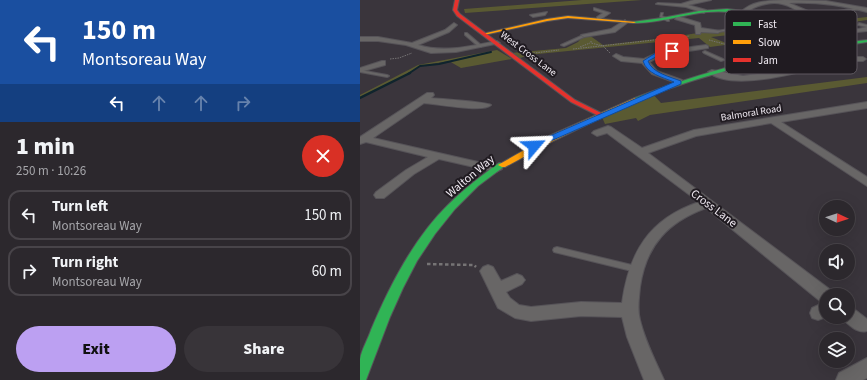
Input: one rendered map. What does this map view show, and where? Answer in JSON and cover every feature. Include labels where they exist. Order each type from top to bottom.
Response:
[{"type":"street","name":"West Cross Lane","points":[[458,0],[456,13],[513,54],[573,101],[601,115]]},
{"type":"street","points":[[759,0],[766,3]]},
{"type":"street","points":[[746,10],[751,6],[766,3],[809,0],[846,4],[864,8]]},
{"type":"street","points":[[683,5],[696,1],[710,1]]},
{"type":"street","points":[[846,4],[853,1]]},
{"type":"street","points":[[784,2],[804,10]]},
{"type":"street","points":[[656,4],[683,5],[704,11]]},
{"type":"street","points":[[533,15],[577,17],[601,12],[625,22],[704,11],[725,12]]},
{"type":"street","points":[[484,34],[513,29],[546,16]]},
{"type":"street","points":[[669,17],[698,24],[696,33],[718,31]]},
{"type":"street","points":[[582,35],[613,31],[625,22]]},
{"type":"street","points":[[414,44],[453,26],[460,26]]},
{"type":"street","points":[[858,27],[867,28]]},
{"type":"street","points":[[360,39],[378,39],[414,44],[422,49],[448,51],[497,43]]},
{"type":"street","name":"Walton Way","points":[[857,42],[867,41]]},
{"type":"street","points":[[616,56],[621,59],[645,61],[661,52],[703,49]]},
{"type":"street","points":[[645,61],[647,67],[656,73],[679,82]]},
{"type":"street","points":[[361,68],[382,63]]},
{"type":"street","name":"Walton Way","points":[[360,378],[366,341],[429,234],[469,190],[511,158],[534,146],[601,115],[679,82],[725,68]]},
{"type":"street","points":[[712,72],[729,78],[746,79],[776,74]]},
{"type":"street","points":[[363,141],[427,98],[476,108],[487,104]]},
{"type":"street","name":"Balmoral Road","points":[[641,152],[694,133],[866,106]]},
{"type":"street","points":[[772,120],[867,182]]},
{"type":"street","name":"Cross Lane","points":[[597,133],[608,129],[641,152],[819,291]]},
{"type":"street","points":[[363,141],[438,155],[496,169]]},
{"type":"street","points":[[380,195],[410,172],[438,155]]},
{"type":"street","points":[[393,185],[407,188]]},
{"type":"street","points":[[654,380],[638,342],[630,310],[638,260],[649,243],[662,228],[681,213],[707,203]]},
{"type":"street","points":[[488,272],[504,303],[515,311],[531,314],[581,309],[630,310]]},
{"type":"street","points":[[497,289],[517,280]]},
{"type":"street","points":[[855,320],[862,325]]},
{"type":"street","points":[[846,380],[867,367]]},
{"type":"lane","points":[[847,10],[864,8]]},
{"type":"lane","points":[[718,31],[725,30]]},
{"type":"lane","points":[[466,34],[480,46]]},
{"type":"lane","points":[[563,45],[582,35]]},
{"type":"lane","points":[[703,49],[722,60]]},
{"type":"lane","points":[[361,68],[387,76]]},
{"type":"lane","points":[[556,250],[636,269]]},
{"type":"path","points":[[567,49],[696,33]]},
{"type":"path","points":[[709,40],[725,44]]},
{"type":"path","points":[[575,49],[591,42]]},
{"type":"path","points":[[382,63],[395,57],[399,58],[422,49]]},
{"type":"path","points":[[513,54],[559,50]]},
{"type":"path","points":[[412,263],[474,265],[479,274],[488,272]]},
{"type":"shaded area","points":[[582,0],[642,0],[465,13],[464,9]]},
{"type":"shaded area","points":[[867,17],[867,20],[857,21],[857,18]]},
{"type":"shaded area","points":[[698,30],[725,31],[725,35],[711,37],[725,43],[725,45],[710,47],[699,38],[528,55],[518,59],[511,53],[566,48],[578,42],[584,35],[589,35],[603,45],[698,33]]},
{"type":"shaded area","points":[[497,50],[512,59],[461,68],[449,61],[420,66],[403,77],[360,98],[360,95],[418,65]]},
{"type":"shaded area","points":[[867,77],[867,83],[650,115],[638,121],[636,118],[605,124],[601,115],[652,93],[661,103]]},
{"type":"waterway","points":[[408,74],[420,66],[439,64],[491,52]]},
{"type":"waterway","points":[[360,98],[408,74]]},
{"type":"traffic: fast","points":[[634,22],[653,21],[709,11],[725,11]]},
{"type":"traffic: fast","points":[[857,43],[867,41]]},
{"type":"traffic: fast","points":[[637,99],[693,78],[725,68]]},
{"type":"traffic: fast","points":[[360,378],[383,317],[397,287],[413,259],[431,232],[452,207],[475,184],[502,165]]},
{"type":"traffic: slow","points":[[484,34],[547,20],[568,17],[634,22]]},
{"type":"traffic: slow","points":[[502,165],[552,138],[637,99]]},
{"type":"traffic: jam","points":[[457,0],[455,10],[458,15],[573,101],[601,115]]},
{"type":"route","points":[[534,146],[679,82],[656,73],[647,67],[645,61],[661,52],[672,51]]}]
